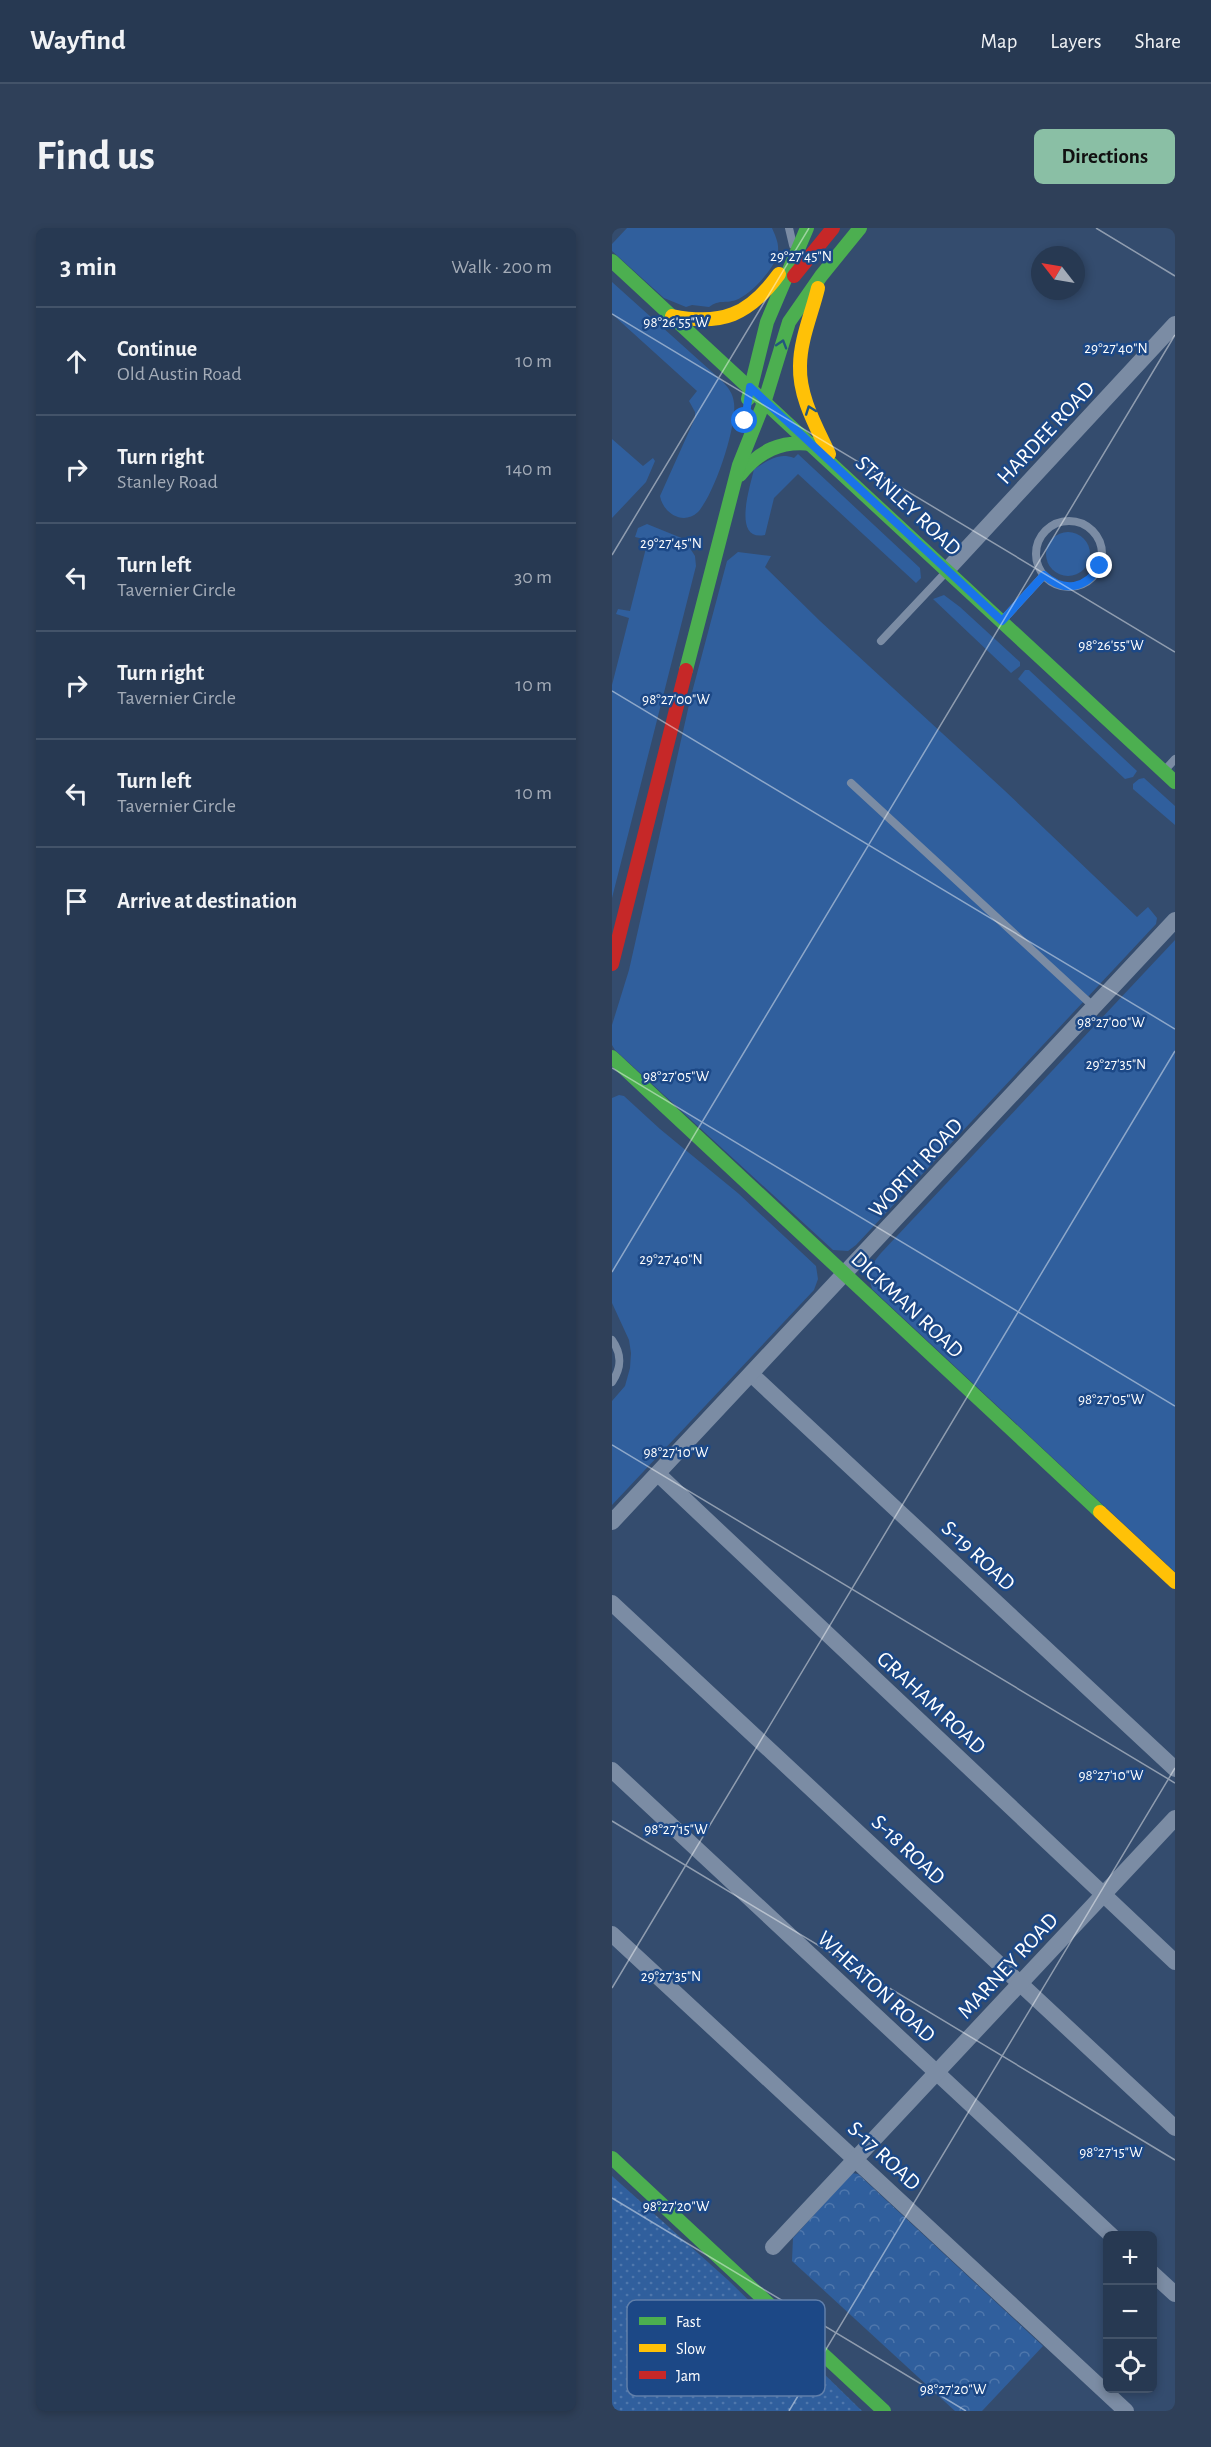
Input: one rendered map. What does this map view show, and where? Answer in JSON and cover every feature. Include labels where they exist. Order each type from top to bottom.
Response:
[{"type":"street","points":[[612,964],[710,571],[739,465],[750,387],[766,322],[777,297],[800,258],[807,228]]},
{"type":"street","points":[[672,316],[692,320],[717,319],[739,311],[759,299],[833,228]]},
{"type":"street","points":[[739,465],[765,400],[789,322],[821,276],[860,228]]},
{"type":"street","name":"STANLEY ROAD","points":[[612,261],[765,400],[1175,782]]},
{"type":"street","points":[[821,276],[801,353],[800,378],[809,410],[833,464]]},
{"type":"street","name":"HARDEE ROAD","points":[[947,570],[1175,324]]},
{"type":"street","points":[[734,484],[748,463],[765,450],[788,443],[812,444]]},
{"type":"street","name":"WORTH ROAD","points":[[612,1522],[846,1275],[1175,920]]},
{"type":"street","name":"DICKMAN ROAD","points":[[612,1057],[1175,1582]]},
{"type":"street","name":"S-19 ROAD","points":[[751,1374],[1175,1769]]},
{"type":"street","name":"GRAHAM ROAD","points":[[658,1474],[1175,1962]]},
{"type":"street","name":"S-18 ROAD","points":[[612,1603],[1175,2128]]},
{"type":"street","name":"WHEATON ROAD","points":[[612,1770],[1108,2231]]},
{"type":"street","name":"MARNEY ROAD","points":[[773,2247],[857,2160],[1175,1818]]},
{"type":"street","name":"S-17 ROAD","points":[[612,1934],[1126,2411]]},
{"type":"street","points":[[612,2158],[765,2300]]},
{"type":"street","points":[[1157,2278],[1175,2294]]},
{"type":"street","points":[[825,2356],[884,2411]]},
{"type":"lane","points":[[789,228],[800,258],[821,276]]},
{"type":"lane","points":[[1078,522],[1095,533],[1101,543],[1103,555],[1094,576],[1075,587],[1063,587],[1052,583],[1044,575],[1038,566],[1037,546],[1048,528],[1057,523],[1078,522]]},
{"type":"lane","points":[[881,640],[947,570]]},
{"type":"lane","points":[[1002,621],[1044,575]]},
{"type":"lane","points":[[1164,771],[1175,759]]},
{"type":"lane","points":[[851,783],[1094,1006]]},
{"type":"lane","points":[[612,1340],[620,1351],[620,1360],[612,1382]]},
{"type":"green space","points":[[627,228],[772,228],[778,251],[768,272],[755,287],[742,297],[709,307],[692,305],[686,307],[664,298],[612,251],[612,244]]},
{"type":"green space","points":[[612,282],[721,380],[733,396],[732,428],[717,476],[698,512],[686,518],[680,518],[669,512],[660,496],[695,418],[695,412],[689,401],[697,391],[612,314]]},
{"type":"green space","points":[[612,439],[643,466],[653,458],[655,461],[646,482],[612,518]]},
{"type":"green space","points":[[798,454],[920,568],[921,578],[916,583],[798,474],[774,498],[765,535],[755,535],[749,530],[746,510],[754,469],[773,458],[788,456],[794,458]]},
{"type":"green space","points":[[647,524],[684,539],[695,556],[696,566],[612,898],[612,685],[629,618],[616,614],[618,609],[630,611],[648,540],[635,537],[638,528]]},
{"type":"green space","points":[[1068,532],[1084,538],[1090,554],[1084,570],[1068,576],[1052,570],[1046,554],[1052,538]]},
{"type":"green space","points":[[738,552],[771,556],[765,567],[820,621],[1004,790],[1137,917],[1148,907],[1157,918],[1156,924],[848,1251],[833,1250],[612,1045],[612,1025],[629,970],[691,696],[727,561]]},
{"type":"green space","points":[[944,595],[1020,662],[1020,666],[1011,673],[933,599]]},
{"type":"green space","points":[[1025,670],[1029,670],[1137,771],[1133,777],[1125,779],[1018,679]]},
{"type":"green space","points":[[1144,778],[1175,806],[1175,825],[1133,789],[1133,784]]},
{"type":"green space","points":[[1175,940],[1175,1572],[872,1289],[870,1274],[872,1266],[881,1253]]},
{"type":"green space","points":[[619,1095],[624,1096],[739,1194],[816,1266],[818,1279],[814,1290],[612,1505],[612,1401],[625,1386],[631,1353],[629,1340],[612,1303],[612,1098]]},
{"type":"green space","points":[[852,2173],[858,2174],[1043,2346],[982,2411],[955,2411],[792,2261],[793,2238]]},
{"type":"green space","points":[[612,2176],[748,2300],[627,2300],[627,2396],[825,2396],[825,2375],[862,2411],[612,2411]]},
{"type":"traffic: fast","points":[[748,399],[767,322],[807,228]]},
{"type":"traffic: fast","points":[[686,670],[739,465],[765,400],[789,322],[821,276],[860,228]]},
{"type":"traffic: fast","points":[[612,261],[1175,782]]},
{"type":"traffic: fast","points":[[740,475],[755,459],[772,449],[790,444],[812,444]]},
{"type":"traffic: fast","points":[[612,1057],[1100,1512]]},
{"type":"traffic: fast","points":[[612,2158],[765,2300]]},
{"type":"traffic: fast","points":[[825,2356],[884,2411]]},
{"type":"traffic: slow","points":[[672,316],[706,319],[733,314],[757,299],[779,274]]},
{"type":"traffic: slow","points":[[818,288],[802,346],[800,378],[809,411],[829,454]]},
{"type":"traffic: slow","points":[[1100,1512],[1175,1582]]},
{"type":"traffic: jam","points":[[794,276],[833,228]]},
{"type":"traffic: jam","points":[[612,964],[686,670]]},
{"type":"route","points":[[745,421],[750,387],[1002,621],[1044,575],[1052,583],[1063,587],[1075,587],[1094,576],[1100,566]]}]
